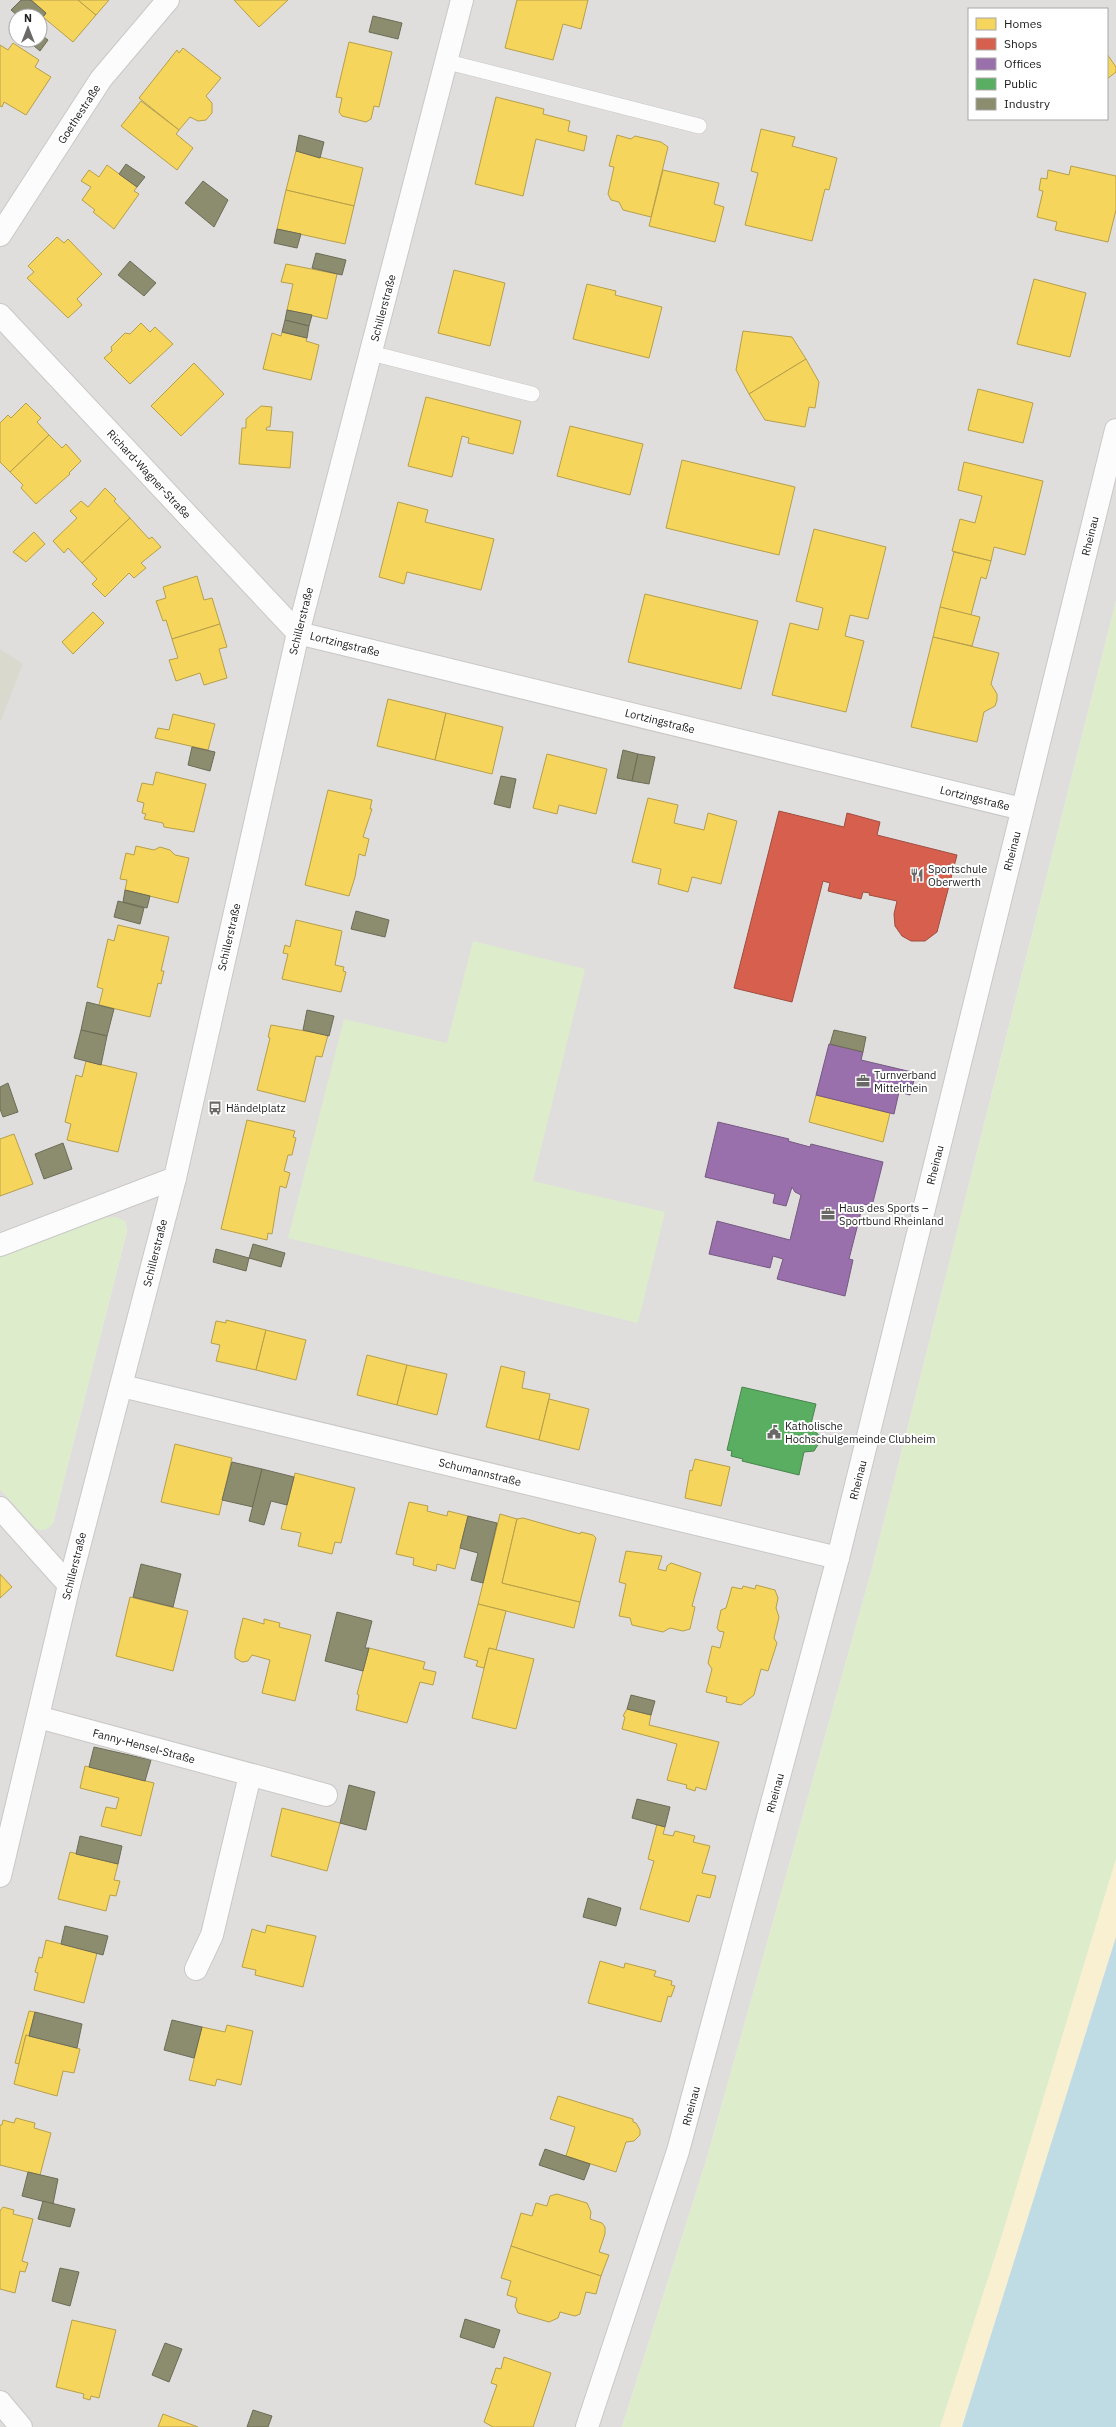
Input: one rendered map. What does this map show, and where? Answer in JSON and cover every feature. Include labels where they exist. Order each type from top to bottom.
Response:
[{"type":"street","name":"Goethestraße","points":[[0,235],[102,79],[168,0]]},
{"type":"street","name":"Schillerstraße","points":[[0,1876],[69,1585],[175,1178],[298,633],[448,62],[462,0]]},
{"type":"street","name":"Richard-Wagner-Straße","points":[[0,315],[298,633]]},
{"type":"street","name":"Rheinau","points":[[588,2427],[678,2151],[838,1558],[1116,430]]},
{"type":"street","name":"Lortzingstraße","points":[[298,633],[1022,809]]},
{"type":"street","points":[[0,1246],[175,1178]]},
{"type":"street","name":"Schumannstraße","points":[[122,1386],[838,1558]]},
{"type":"street","points":[[0,1508],[69,1585]]},
{"type":"street","name":"Fanny-Hensel-Straße","points":[[38,1717],[326,1795]]},
{"type":"street","points":[[196,1969],[212,1935],[250,1775]]},
{"type":"street","points":[[0,2402],[21,2427]]},
{"type":"lane","points":[[448,62],[699,126]]},
{"type":"lane","points":[[371,353],[532,394]]},
{"type":"shaded area","points":[[0,0],[1116,0],[1116,601],[873,1565],[706,2161],[622,2427],[0,2427],[0,1489],[36,1528],[53,1523],[127,1231],[125,1221],[103,1218],[0,1257]]},
{"type":"shaded area","points":[[0,649],[23,664],[0,722]]},
{"type":"green space","points":[[1116,601],[1116,1859],[1002,2235],[940,2427],[622,2427],[706,2161],[873,1565]]},
{"type":"green space","points":[[473,941],[585,969],[533,1181],[665,1212],[638,1323],[288,1238],[344,1019],[447,1043]]},
{"type":"green space","points":[[116,1217],[125,1221],[127,1231],[53,1523],[46,1529],[36,1529],[0,1489],[0,1257],[103,1218]]},
{"type":"sand","points":[[1116,1859],[1116,1937],[962,2427],[940,2427],[1002,2235]]},
{"type":"water","points":[[1116,1937],[1116,2427],[962,2427]]},
{"type":"building: Homes","points":[[31,0],[78,0],[96,15],[73,42],[48,21],[48,8],[40,8]]},
{"type":"building: Homes","points":[[78,0],[109,0],[96,15]]},
{"type":"building: Homes","points":[[234,0],[288,0],[259,27]]},
{"type":"building: Homes","points":[[517,0],[588,0],[581,29],[563,24],[553,60],[505,48]]},
{"type":"building: Homes","points":[[349,42],[392,52],[379,107],[374,106],[371,119],[366,122],[342,116],[339,112],[342,98],[336,97]]},
{"type":"building: Homes","points":[[0,45],[8,50],[9,48],[21,48],[39,60],[35,67],[51,77],[26,115],[4,102],[2,107],[0,106]]},
{"type":"building: Homes","points":[[183,48],[221,78],[206,96],[212,103],[212,113],[206,120],[198,121],[190,117],[179,130],[139,98],[177,50],[179,53]]},
{"type":"building: Homes","points":[[1108,55],[1116,67],[1116,72],[1108,78]]},
{"type":"building: Homes","points":[[496,97],[544,109],[543,114],[570,121],[568,131],[587,136],[584,151],[536,139],[523,196],[475,184]]},
{"type":"building: Homes","points":[[141,101],[179,130],[176,134],[193,148],[177,170],[121,126]]},
{"type":"building: Homes","points":[[761,129],[795,137],[792,146],[837,158],[829,190],[825,189],[812,241],[745,225],[758,173],[751,171]]},
{"type":"building: Homes","points":[[617,135],[631,139],[635,136],[661,142],[668,147],[651,217],[623,210],[619,202],[611,200],[608,194],[614,167],[609,166]]},
{"type":"building: Homes","points":[[296,151],[363,168],[354,206],[286,190]]},
{"type":"building: Homes","points":[[107,165],[137,187],[134,191],[139,194],[114,229],[93,212],[95,210],[82,200],[91,187],[81,181],[89,170],[99,177]]},
{"type":"building: Homes","points":[[1071,166],[1116,176],[1116,210],[1108,242],[1055,230],[1057,222],[1037,217],[1043,191],[1039,190],[1041,178],[1047,179],[1048,170],[1069,175]]},
{"type":"building: Homes","points":[[663,170],[719,183],[714,204],[724,207],[715,242],[649,226]]},
{"type":"building: Homes","points":[[286,190],[354,206],[345,244],[277,229]]},
{"type":"building: Homes","points":[[57,237],[64,243],[68,239],[102,274],[77,299],[82,305],[68,318],[27,278],[34,272],[28,266]]},
{"type":"building: Homes","points":[[286,264],[337,274],[327,319],[287,310],[293,284],[281,282]]},
{"type":"building: Homes","points":[[454,270],[505,283],[490,346],[438,333]]},
{"type":"building: Homes","points":[[1034,279],[1086,293],[1070,357],[1017,344]]},
{"type":"building: Homes","points":[[587,284],[616,291],[615,295],[662,307],[649,358],[573,339]]},
{"type":"building: Homes","points":[[141,323],[150,332],[155,327],[173,344],[130,384],[104,358],[112,351],[111,347],[125,333],[130,334]]},
{"type":"building: Homes","points":[[743,331],[792,337],[806,359],[749,394],[736,370]]},
{"type":"building: Homes","points":[[282,332],[307,338],[306,341],[319,345],[311,380],[263,369],[272,333],[281,336]]},
{"type":"building: Homes","points":[[806,359],[819,382],[815,408],[809,407],[805,427],[765,420],[749,394]]},
{"type":"building: Homes","points":[[194,363],[224,394],[181,436],[151,406]]},
{"type":"building: Homes","points":[[978,389],[1033,403],[1023,443],[968,430]]},
{"type":"building: Homes","points":[[426,397],[521,421],[513,454],[468,443],[469,438],[462,436],[452,477],[408,466]]},
{"type":"building: Homes","points":[[26,403],[41,418],[37,422],[49,435],[10,472],[0,462],[0,423],[8,415],[11,418]]},
{"type":"building: Homes","points":[[261,406],[272,407],[270,427],[267,427],[266,430],[293,432],[290,468],[239,464],[242,428],[246,428],[246,419]]},
{"type":"building: Homes","points":[[570,426],[643,444],[630,495],[557,476]]},
{"type":"building: Homes","points":[[49,435],[62,448],[66,444],[81,461],[69,473],[70,474],[36,504],[21,488],[23,485],[10,472]]},
{"type":"building: Homes","points":[[682,460],[795,487],[779,555],[666,528]]},
{"type":"building: Homes","points":[[964,462],[1043,481],[1025,555],[994,547],[991,561],[952,551],[960,519],[975,523],[982,496],[958,490]]},
{"type":"building: Homes","points":[[105,488],[116,499],[114,501],[130,518],[82,563],[68,548],[64,553],[53,541],[77,518],[70,511],[81,501],[88,507]]},
{"type":"building: Homes","points":[[398,502],[428,510],[425,522],[494,539],[481,590],[407,572],[404,584],[379,577]]},
{"type":"building: Homes","points":[[130,518],[149,539],[152,537],[161,547],[141,563],[146,568],[134,578],[129,573],[105,597],[92,584],[97,579],[82,563]]},
{"type":"building: Homes","points":[[814,529],[886,547],[868,619],[850,615],[845,636],[864,641],[846,712],[772,695],[790,623],[818,630],[823,608],[796,601]]},
{"type":"building: Homes","points":[[34,532],[45,544],[26,562],[13,552]]},
{"type":"building: Homes","points":[[954,552],[991,561],[986,579],[981,577],[971,615],[940,607]]},
{"type":"building: Homes","points":[[197,576],[204,600],[212,598],[220,624],[172,639],[166,620],[163,621],[156,601],[166,598],[163,587]]},
{"type":"building: Homes","points":[[645,594],[758,621],[741,689],[628,662]]},
{"type":"building: Homes","points":[[940,607],[980,617],[972,646],[933,637]]},
{"type":"building: Homes","points":[[93,612],[104,623],[73,654],[62,642]]},
{"type":"building: Homes","points":[[220,624],[227,647],[219,649],[227,678],[204,685],[200,673],[176,681],[169,660],[178,658],[172,639]]},
{"type":"building: Homes","points":[[933,637],[999,653],[991,684],[997,694],[997,700],[995,706],[984,712],[977,742],[911,727]]},
{"type":"building: Homes","points":[[388,699],[446,713],[435,760],[377,746]]},
{"type":"building: Homes","points":[[446,713],[503,727],[492,774],[435,760]]},
{"type":"building: Homes","points":[[173,714],[215,724],[208,750],[155,738],[158,728],[169,730]]},
{"type":"building: Homes","points":[[547,754],[607,769],[596,814],[559,805],[557,814],[533,808]]},
{"type":"building: Homes","points":[[156,772],[206,784],[194,832],[164,827],[163,823],[144,819],[146,814],[142,813],[144,803],[137,801],[142,783],[153,785]]},
{"type":"building: Homes","points":[[328,790],[372,800],[370,809],[372,809],[363,837],[369,839],[365,856],[359,854],[355,877],[349,896],[305,885]]},
{"type":"building: Homes","points":[[648,798],[678,805],[674,823],[704,830],[708,813],[737,821],[721,884],[692,877],[688,892],[658,884],[661,869],[632,862]]},
{"type":"building: Homes","points":[[136,846],[154,850],[160,847],[170,850],[175,855],[189,858],[178,903],[125,890],[127,880],[120,879],[126,853],[134,855]]},
{"type":"building: Homes","points":[[296,920],[342,931],[335,965],[344,967],[343,971],[346,972],[341,992],[282,979],[288,954],[283,953],[285,945],[290,947]]},
{"type":"building: Homes","points":[[118,925],[169,937],[161,971],[164,971],[161,984],[158,983],[150,1017],[99,1005],[103,989],[97,987],[108,939],[114,941]]},
{"type":"building: Homes","points":[[271,1025],[328,1035],[322,1057],[316,1056],[305,1102],[257,1090],[270,1038],[268,1037]]},
{"type":"building: Homes","points":[[86,1061],[137,1073],[118,1152],[67,1140],[71,1124],[65,1122],[76,1075],[82,1077]]},
{"type":"building: Homes","points":[[816,1095],[890,1113],[883,1142],[809,1122]]},
{"type":"building: Homes","points":[[247,1120],[295,1131],[293,1137],[296,1138],[292,1155],[288,1155],[284,1171],[290,1173],[286,1188],[280,1186],[272,1234],[268,1233],[267,1240],[221,1229]]},
{"type":"building: Homes","points":[[14,1134],[33,1184],[0,1196],[0,1139]]},
{"type":"building: Homes","points":[[226,1320],[266,1330],[256,1370],[216,1361],[220,1345],[211,1343],[216,1321],[226,1323]]},
{"type":"building: Homes","points":[[266,1330],[306,1340],[296,1380],[256,1370]]},
{"type":"building: Homes","points":[[367,1355],[407,1365],[397,1405],[357,1395]]},
{"type":"building: Homes","points":[[407,1365],[447,1374],[437,1415],[397,1405]]},
{"type":"building: Homes","points":[[501,1366],[525,1372],[522,1388],[550,1394],[539,1440],[486,1427]]},
{"type":"building: Homes","points":[[549,1399],[589,1409],[579,1450],[539,1440]]},
{"type":"building: Homes","points":[[175,1444],[232,1458],[219,1515],[161,1502]]},
{"type":"building: Homes","points":[[695,1459],[730,1467],[721,1506],[685,1498],[690,1470],[692,1471]]},
{"type":"building: Homes","points":[[295,1473],[355,1488],[341,1543],[335,1542],[332,1554],[298,1546],[301,1533],[281,1529]]},
{"type":"building: Homes","points":[[409,1502],[428,1506],[427,1511],[447,1516],[448,1511],[468,1516],[455,1569],[437,1564],[436,1571],[413,1565],[414,1558],[396,1554]]},
{"type":"building: Homes","points":[[500,1514],[517,1519],[502,1583],[580,1602],[574,1628],[478,1604]]},
{"type":"building: Homes","points":[[523,1518],[580,1534],[581,1532],[593,1535],[596,1538],[580,1602],[502,1583],[517,1519]]},
{"type":"building: Homes","points":[[626,1551],[662,1556],[658,1569],[666,1571],[667,1566],[671,1563],[701,1573],[692,1606],[695,1607],[690,1629],[683,1631],[670,1628],[663,1632],[632,1625],[630,1618],[619,1616],[626,1584],[619,1582]]},
{"type":"building: Homes","points":[[0,1574],[12,1587],[0,1598]]},
{"type":"building: Homes","points":[[756,1585],[775,1590],[778,1598],[776,1608],[779,1617],[774,1638],[777,1643],[768,1671],[761,1669],[754,1695],[741,1705],[726,1702],[727,1697],[706,1692],[712,1669],[708,1663],[712,1646],[720,1648],[724,1632],[719,1631],[717,1628],[721,1610],[726,1608],[732,1587],[742,1589],[743,1586],[755,1589]]},
{"type":"building: Homes","points":[[130,1597],[188,1611],[173,1671],[116,1656]]},
{"type":"building: Homes","points":[[478,1604],[506,1611],[496,1650],[489,1648],[484,1668],[476,1666],[478,1661],[464,1657]]},
{"type":"building: Homes","points":[[243,1618],[264,1624],[264,1619],[280,1623],[279,1627],[311,1635],[295,1701],[262,1693],[270,1660],[252,1655],[248,1661],[242,1662],[235,1658],[235,1651]]},
{"type":"building: Homes","points":[[369,1648],[425,1662],[423,1669],[436,1672],[433,1685],[420,1682],[407,1723],[356,1710],[359,1695],[357,1694]]},
{"type":"building: Homes","points":[[489,1648],[534,1659],[516,1729],[472,1718]]},
{"type":"building: Homes","points":[[627,1709],[651,1715],[649,1725],[719,1742],[706,1790],[696,1787],[695,1791],[686,1788],[687,1785],[667,1780],[677,1744],[622,1729],[625,1717],[623,1716]]},
{"type":"building: Homes","points":[[85,1766],[154,1783],[141,1836],[101,1826],[106,1807],[116,1809],[119,1798],[80,1788]]},
{"type":"building: Homes","points":[[282,1808],[340,1823],[327,1871],[271,1856]]},
{"type":"building: Homes","points":[[657,1824],[665,1827],[663,1834],[673,1836],[675,1831],[695,1836],[693,1842],[710,1846],[702,1873],[716,1876],[710,1898],[697,1895],[689,1922],[640,1909],[654,1861],[648,1859]]},
{"type":"building: Homes","points":[[70,1852],[118,1864],[114,1880],[120,1881],[116,1896],[110,1895],[106,1911],[58,1899]]},
{"type":"building: Homes","points":[[267,1925],[316,1936],[303,1987],[255,1975],[256,1970],[242,1967],[252,1929],[265,1933]]},
{"type":"building: Homes","points":[[46,1940],[97,1953],[84,2003],[34,1990],[38,1973],[35,1972],[39,1957],[42,1958]]},
{"type":"building: Homes","points":[[600,1961],[624,1968],[625,1963],[656,1971],[654,1976],[672,1981],[671,1985],[675,1986],[671,1997],[668,1996],[661,2022],[588,2003]]},
{"type":"building: Homes","points":[[29,2011],[35,2012],[29,2036],[26,2035],[19,2064],[15,2063]]},
{"type":"building: Homes","points":[[227,2025],[253,2031],[241,2085],[217,2079],[215,2086],[189,2080],[202,2027],[225,2032]]},
{"type":"building: Homes","points":[[26,2035],[80,2049],[74,2073],[63,2071],[57,2096],[14,2084]]},
{"type":"building: Homes","points":[[558,2096],[633,2119],[633,2122],[636,2123],[640,2130],[640,2135],[634,2141],[626,2142],[616,2172],[566,2156],[575,2127],[550,2119]]},
{"type":"building: Homes","points":[[16,2118],[35,2123],[34,2128],[51,2133],[40,2175],[0,2165],[0,2125],[2,2125],[3,2120],[14,2123]]},
{"type":"building: Homes","points":[[557,2194],[587,2203],[591,2212],[590,2219],[602,2223],[605,2227],[605,2234],[599,2252],[609,2255],[601,2276],[511,2246],[521,2213],[532,2216],[536,2203],[547,2206],[550,2196]]},
{"type":"building: Homes","points":[[3,2207],[14,2210],[13,2214],[33,2219],[22,2261],[28,2263],[25,2272],[20,2271],[15,2293],[0,2289],[0,2211]]},
{"type":"building: Homes","points":[[511,2246],[601,2276],[596,2294],[586,2292],[580,2314],[575,2316],[560,2312],[558,2318],[549,2322],[518,2313],[515,2306],[517,2298],[507,2295],[511,2281],[501,2278]]},
{"type":"building: Homes","points":[[72,2320],[116,2330],[99,2398],[91,2396],[90,2400],[83,2398],[84,2394],[56,2387]]},
{"type":"building: Homes","points":[[504,2357],[551,2373],[533,2427],[493,2427],[484,2422],[497,2385],[491,2383],[496,2368],[501,2369]]},
{"type":"building: Homes","points":[[163,2414],[198,2427],[158,2427]]},
{"type":"building: Shops","points":[[779,811],[844,827],[847,813],[880,822],[877,835],[957,855],[937,932],[925,941],[911,941],[902,936],[895,926],[894,914],[897,901],[869,895],[870,893],[863,892],[861,899],[828,891],[830,883],[823,881],[792,1002],[734,988]]},
{"type":"building: Offices","points":[[829,1044],[863,1052],[861,1060],[916,1073],[910,1095],[899,1092],[894,1114],[816,1095]]},
{"type":"building: Offices","name":"Haus des Sports – Sportbund Rheinland","points":[[718,1122],[789,1139],[788,1141],[810,1147],[811,1144],[883,1162],[872,1206],[863,1204],[849,1259],[853,1260],[845,1296],[777,1279],[783,1259],[773,1256],[770,1268],[709,1254],[717,1221],[790,1240],[801,1195],[795,1192],[792,1187],[786,1206],[773,1203],[775,1194],[705,1177]]},
{"type":"building: Public","name":"Katholische Hochschulgemeinde Clubheim","points":[[742,1387],[816,1404],[810,1428],[818,1434],[819,1443],[814,1451],[804,1452],[799,1475],[742,1461],[743,1459],[731,1456],[732,1451],[727,1450]]},
{"type":"building: Industry","points":[[21,0],[31,0],[40,8],[13,8]]},
{"type":"building: Industry","points":[[373,16],[402,23],[398,39],[369,32]]},
{"type":"building: Industry","points":[[299,135],[324,142],[320,158],[296,151]]},
{"type":"building: Industry","points":[[126,164],[145,177],[137,187],[119,174]]},
{"type":"building: Industry","points":[[203,181],[228,200],[214,227],[185,203]]},
{"type":"building: Industry","points":[[277,229],[301,234],[297,248],[274,243]]},
{"type":"building: Industry","points":[[316,253],[346,260],[342,275],[312,268]]},
{"type":"building: Industry","points":[[130,261],[156,283],[144,296],[118,275]]},
{"type":"building: Industry","points":[[287,310],[312,315],[309,326],[285,320]]},
{"type":"building: Industry","points":[[285,320],[309,326],[307,338],[282,332]]},
{"type":"building: Industry","points":[[192,747],[215,752],[210,771],[188,765]]},
{"type":"building: Industry","points":[[623,750],[638,754],[632,781],[617,778]]},
{"type":"building: Industry","points":[[638,754],[655,757],[649,784],[632,781]]},
{"type":"building: Industry","points":[[501,776],[516,779],[510,808],[494,804]]},
{"type":"building: Industry","points":[[125,890],[150,896],[147,908],[123,902]]},
{"type":"building: Industry","points":[[118,901],[144,908],[140,924],[114,917]]},
{"type":"building: Industry","points":[[356,911],[389,920],[385,937],[351,929]]},
{"type":"building: Industry","points":[[87,1002],[114,1009],[107,1036],[81,1030]]},
{"type":"building: Industry","points":[[307,1010],[334,1016],[329,1036],[303,1030]]},
{"type":"building: Industry","points":[[81,1030],[107,1036],[101,1065],[74,1058]]},
{"type":"building: Industry","points":[[834,1030],[866,1037],[863,1052],[830,1044]]},
{"type":"building: Industry","points":[[8,1083],[18,1112],[3,1117],[0,1109],[0,1087]]},
{"type":"building: Industry","points":[[63,1143],[72,1169],[44,1179],[35,1154]]},
{"type":"building: Industry","points":[[253,1244],[285,1253],[281,1267],[249,1258]]},
{"type":"building: Industry","points":[[216,1249],[249,1258],[246,1271],[213,1262]]},
{"type":"building: Industry","points":[[232,1462],[262,1469],[253,1507],[222,1500]]},
{"type":"building: Industry","points":[[262,1469],[294,1477],[287,1505],[271,1501],[264,1525],[249,1521]]},
{"type":"building: Industry","points":[[468,1516],[497,1523],[483,1583],[471,1580],[478,1553],[460,1548]]},
{"type":"building: Industry","points":[[141,1564],[181,1574],[173,1607],[133,1597]]},
{"type":"building: Industry","points":[[337,1612],[372,1621],[365,1648],[369,1648],[363,1671],[325,1661]]},
{"type":"building: Industry","points":[[631,1695],[655,1701],[651,1715],[627,1709]]},
{"type":"building: Industry","points":[[94,1747],[151,1760],[145,1781],[89,1767]]},
{"type":"building: Industry","points":[[349,1785],[375,1792],[366,1830],[340,1823]]},
{"type":"building: Industry","points":[[637,1799],[670,1807],[665,1827],[632,1818]]},
{"type":"building: Industry","points":[[80,1836],[122,1846],[118,1864],[76,1854]]},
{"type":"building: Industry","points":[[588,1898],[621,1908],[616,1926],[583,1917]]},
{"type":"building: Industry","points":[[65,1926],[108,1936],[103,1955],[61,1944]]},
{"type":"building: Industry","points":[[35,2012],[82,2024],[77,2048],[29,2036]]},
{"type":"building: Industry","points":[[172,2020],[202,2027],[194,2058],[164,2050]]},
{"type":"building: Industry","points":[[545,2149],[590,2164],[584,2180],[539,2165]]},
{"type":"building: Industry","points":[[28,2172],[58,2179],[53,2204],[22,2196]]},
{"type":"building: Industry","points":[[43,2201],[75,2209],[70,2227],[38,2219]]},
{"type":"building: Industry","points":[[60,2268],[79,2272],[70,2306],[52,2301]]},
{"type":"building: Industry","points":[[465,2319],[500,2330],[494,2348],[460,2337]]},
{"type":"building: Industry","points":[[165,2343],[182,2349],[169,2382],[152,2375]]},
{"type":"building: Industry","points":[[253,2410],[272,2416],[268,2427],[247,2427]]},
{"type":"place","name":"Sportschule Oberwerth","points":[[917,875]]},
{"type":"place","name":"Turnverband Mittelrhein","points":[[863,1081]]},
{"type":"place","name":"Händelplatz","points":[[215,1108]]},
{"type":"place","name":"Haus des Sports – Sportbund Rheinland","points":[[828,1214]]},
{"type":"place","name":"Katholische Hochschulgemeinde Clubheim","points":[[774,1432]]}]
